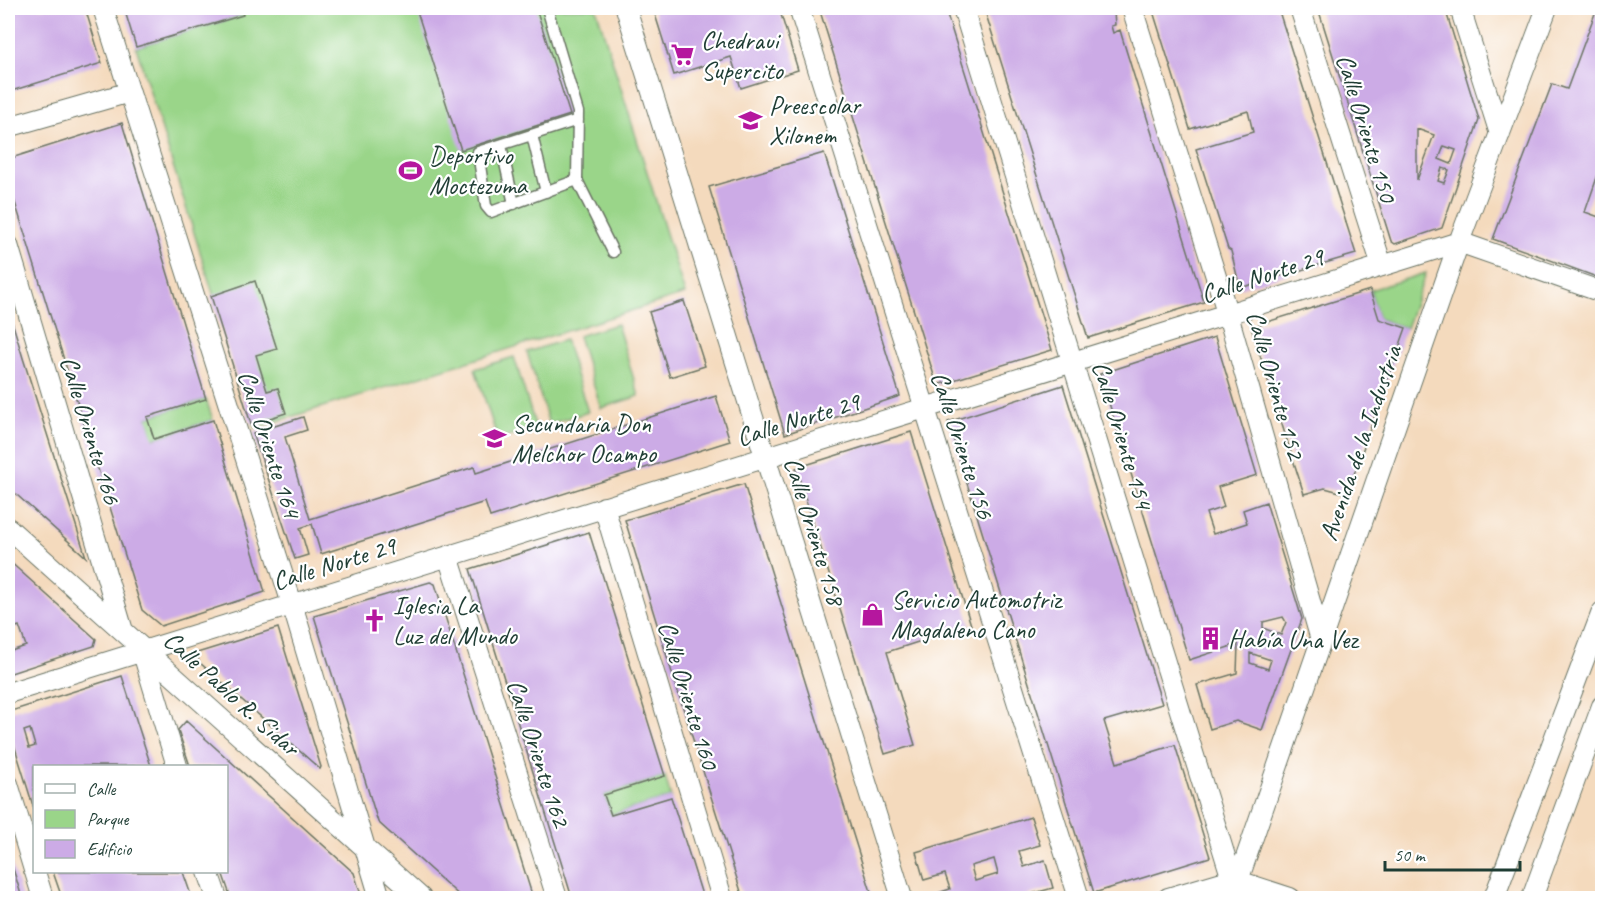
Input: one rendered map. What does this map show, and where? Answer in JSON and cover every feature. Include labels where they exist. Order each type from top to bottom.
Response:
[{"type":"street","name":"Calle Oriente 164","points":[[103,8],[292,604],[380,898]]},
{"type":"street","name":"Calle Oriente 158","points":[[626,8],[902,898]]},
{"type":"street","name":"Calle Oriente 156","points":[[799,8],[1078,898]]},
{"type":"street","name":"Calle Oriente 154","points":[[963,8],[1235,886]]},
{"type":"street","name":"Calle Oriente 152","points":[[1132,8],[1228,315],[1321,640]]},
{"type":"street","name":"Calle Oriente 150","points":[[1300,8],[1382,266]]},
{"type":"street","points":[[1460,8],[1500,134]]},
{"type":"street","name":"Avenida de la Industria","points":[[1235,886],[1459,242],[1547,8]]},
{"type":"street","points":[[8,127],[130,92]]},
{"type":"street","points":[[1459,242],[1602,292]]},
{"type":"street","name":"Calle Norte 29","points":[[8,693],[1459,242]]},
{"type":"street","name":"Calle Oriente 166","points":[[8,245],[123,631]]},
{"type":"street","name":"Calle Oriente 160","points":[[604,507],[722,898]]},
{"type":"street","name":"Calle Pablo R. Sidar","points":[[8,528],[421,898]]},
{"type":"street","name":"Calle Oriente 162","points":[[448,556],[557,898]]},
{"type":"street","points":[[1494,898],[1560,729],[1602,612]]},
{"type":"street","points":[[142,650],[177,765]]},
{"type":"street","points":[[1532,898],[1602,706]]},
{"type":"street","points":[[1560,729],[1591,738]]},
{"type":"street","points":[[8,784],[33,865]]},
{"type":"street","points":[[36,873],[43,898]]},
{"type":"street","points":[[208,873],[217,898]]},
{"type":"street","points":[[1168,898],[1235,886],[1290,898]]},
{"type":"lane","points":[[547,8],[578,112],[577,180],[613,252]]},
{"type":"lane","points":[[577,180],[491,212],[486,206],[478,152],[578,120]]},
{"type":"lane","points":[[532,135],[546,192]]},
{"type":"lane","points":[[501,145],[514,204]]},
{"type":"green space","name":"Deportivo Moctezuma","points":[[241,8],[596,8],[685,294],[255,428],[136,47],[243,15]]},
{"type":"green space","points":[[1426,273],[1406,328],[1379,319],[1370,290]]},
{"type":"green space","points":[[617,324],[639,396],[601,408],[578,336]]},
{"type":"green space","points":[[565,340],[588,412],[549,424],[527,352]]},
{"type":"green space","points":[[514,357],[536,428],[498,440],[475,369]]},
{"type":"green space","points":[[206,399],[213,420],[153,439],[147,417]]},
{"type":"green space","points":[[665,776],[671,797],[611,815],[604,795]]},
{"type":"building","points":[[8,8],[85,8],[102,63],[8,92]]},
{"type":"building","points":[[124,8],[241,8],[243,15],[136,47]]},
{"type":"building","points":[[416,8],[536,8],[570,115],[461,150]]},
{"type":"building","points":[[653,8],[779,8],[798,70],[741,88],[731,57],[674,75]]},
{"type":"building","points":[[819,8],[945,8],[1052,350],[937,385]]},
{"type":"building","points":[[984,8],[1108,8],[1109,11],[1114,12],[1115,25],[1111,26],[1113,33],[1120,30],[1204,302],[1088,338]]},
{"type":"building","points":[[1152,8],[1278,8],[1356,254],[1240,288],[1231,251],[1228,249],[1196,149],[1253,132],[1248,111],[1190,129]]},
{"type":"building","points":[[1318,8],[1445,8],[1479,120],[1442,228],[1395,244],[1391,241]],"holes":[[[1417,129],[1434,135],[1417,180]],[[1444,146],[1456,150],[1451,164],[1439,159]],[[1442,168],[1449,170],[1444,183],[1438,181]]]},
{"type":"building","points":[[1597,8],[1602,8],[1602,163],[1585,212],[1602,218],[1602,279],[1493,239],[1552,84],[1567,89]]},
{"type":"building","points":[[122,123],[206,399],[147,417],[154,439],[213,420],[265,592],[161,626],[142,610],[8,180],[8,159]]},
{"type":"building","points":[[824,153],[900,396],[785,434],[709,187]]},
{"type":"building","points":[[255,281],[277,349],[256,355],[267,391],[278,388],[286,413],[251,424],[211,296]]},
{"type":"building","points":[[1370,290],[1379,319],[1406,328],[1347,494],[1325,488],[1304,494],[1251,327]]},
{"type":"building","points":[[684,301],[705,366],[670,377],[649,312]]},
{"type":"building","points":[[8,308],[23,358],[86,557],[8,487]]},
{"type":"building","points":[[1215,337],[1257,475],[1218,487],[1224,507],[1206,513],[1213,534],[1247,523],[1243,510],[1266,502],[1302,619],[1262,730],[1236,721],[1210,729],[1197,685],[1237,673],[1238,644],[1189,660],[1100,374]],"holes":[[[1283,617],[1286,622],[1281,635],[1263,628],[1263,622]],[[1250,653],[1271,660],[1268,669],[1250,663]]]},
{"type":"building","points":[[1063,385],[1162,704],[1104,721],[1117,763],[1175,745],[1210,857],[1094,893],[948,422]]},
{"type":"building","points":[[716,396],[730,441],[490,517],[485,502],[321,554],[312,524],[300,528],[308,555],[295,559],[253,433],[303,417],[307,430],[285,437],[310,519],[474,467],[476,473]]},
{"type":"building","points":[[911,432],[971,625],[887,652],[915,745],[885,754],[796,468]]},
{"type":"building","points":[[744,484],[873,898],[743,898],[673,676],[625,520]]},
{"type":"building","points":[[589,532],[665,776],[604,795],[611,815],[671,797],[703,898],[572,898],[470,569]]},
{"type":"building","points":[[8,560],[96,639],[94,646],[8,674],[8,652],[26,646],[19,626],[8,630]]},
{"type":"building","points":[[430,582],[435,584],[533,898],[462,898],[378,822],[314,616]]},
{"type":"building","points":[[278,628],[320,769],[199,662],[197,653]]},
{"type":"building","points":[[122,676],[151,765],[33,765],[33,806],[8,725],[8,712]],"holes":[[[30,729],[35,746],[29,748],[24,731]]]},
{"type":"building","points":[[186,721],[354,873],[362,898],[231,898],[222,873],[228,873],[228,765],[190,765],[178,730]]},
{"type":"building","points":[[1031,817],[1040,845],[1019,851],[1024,867],[1045,860],[1053,888],[1017,898],[930,898],[929,896],[950,889],[945,874],[924,880],[916,852]],"holes":[[[994,859],[998,874],[975,881],[971,866]]]},
{"type":"building","points":[[8,854],[16,878],[22,898],[8,898]]},
{"type":"building","points":[[53,873],[183,873],[192,898],[62,898]]},
{"type":"place","name":"Chedraui Supercito","points":[[683,55]]},
{"type":"place","name":"Preescolar Xilonem","points":[[751,120]]},
{"type":"place","name":"Deportivo Moctezuma","points":[[411,170]]},
{"type":"place","name":"Secundaria Don Melchor Ocampo","points":[[494,438]]},
{"type":"place","name":"Servicio Automotriz Magdaleno Cano","points":[[873,614]]},
{"type":"place","name":"Iglesia La Luz del Mundo","points":[[375,620]]},
{"type":"place","name":"Había Una Vez","points":[[1210,639]]}]
